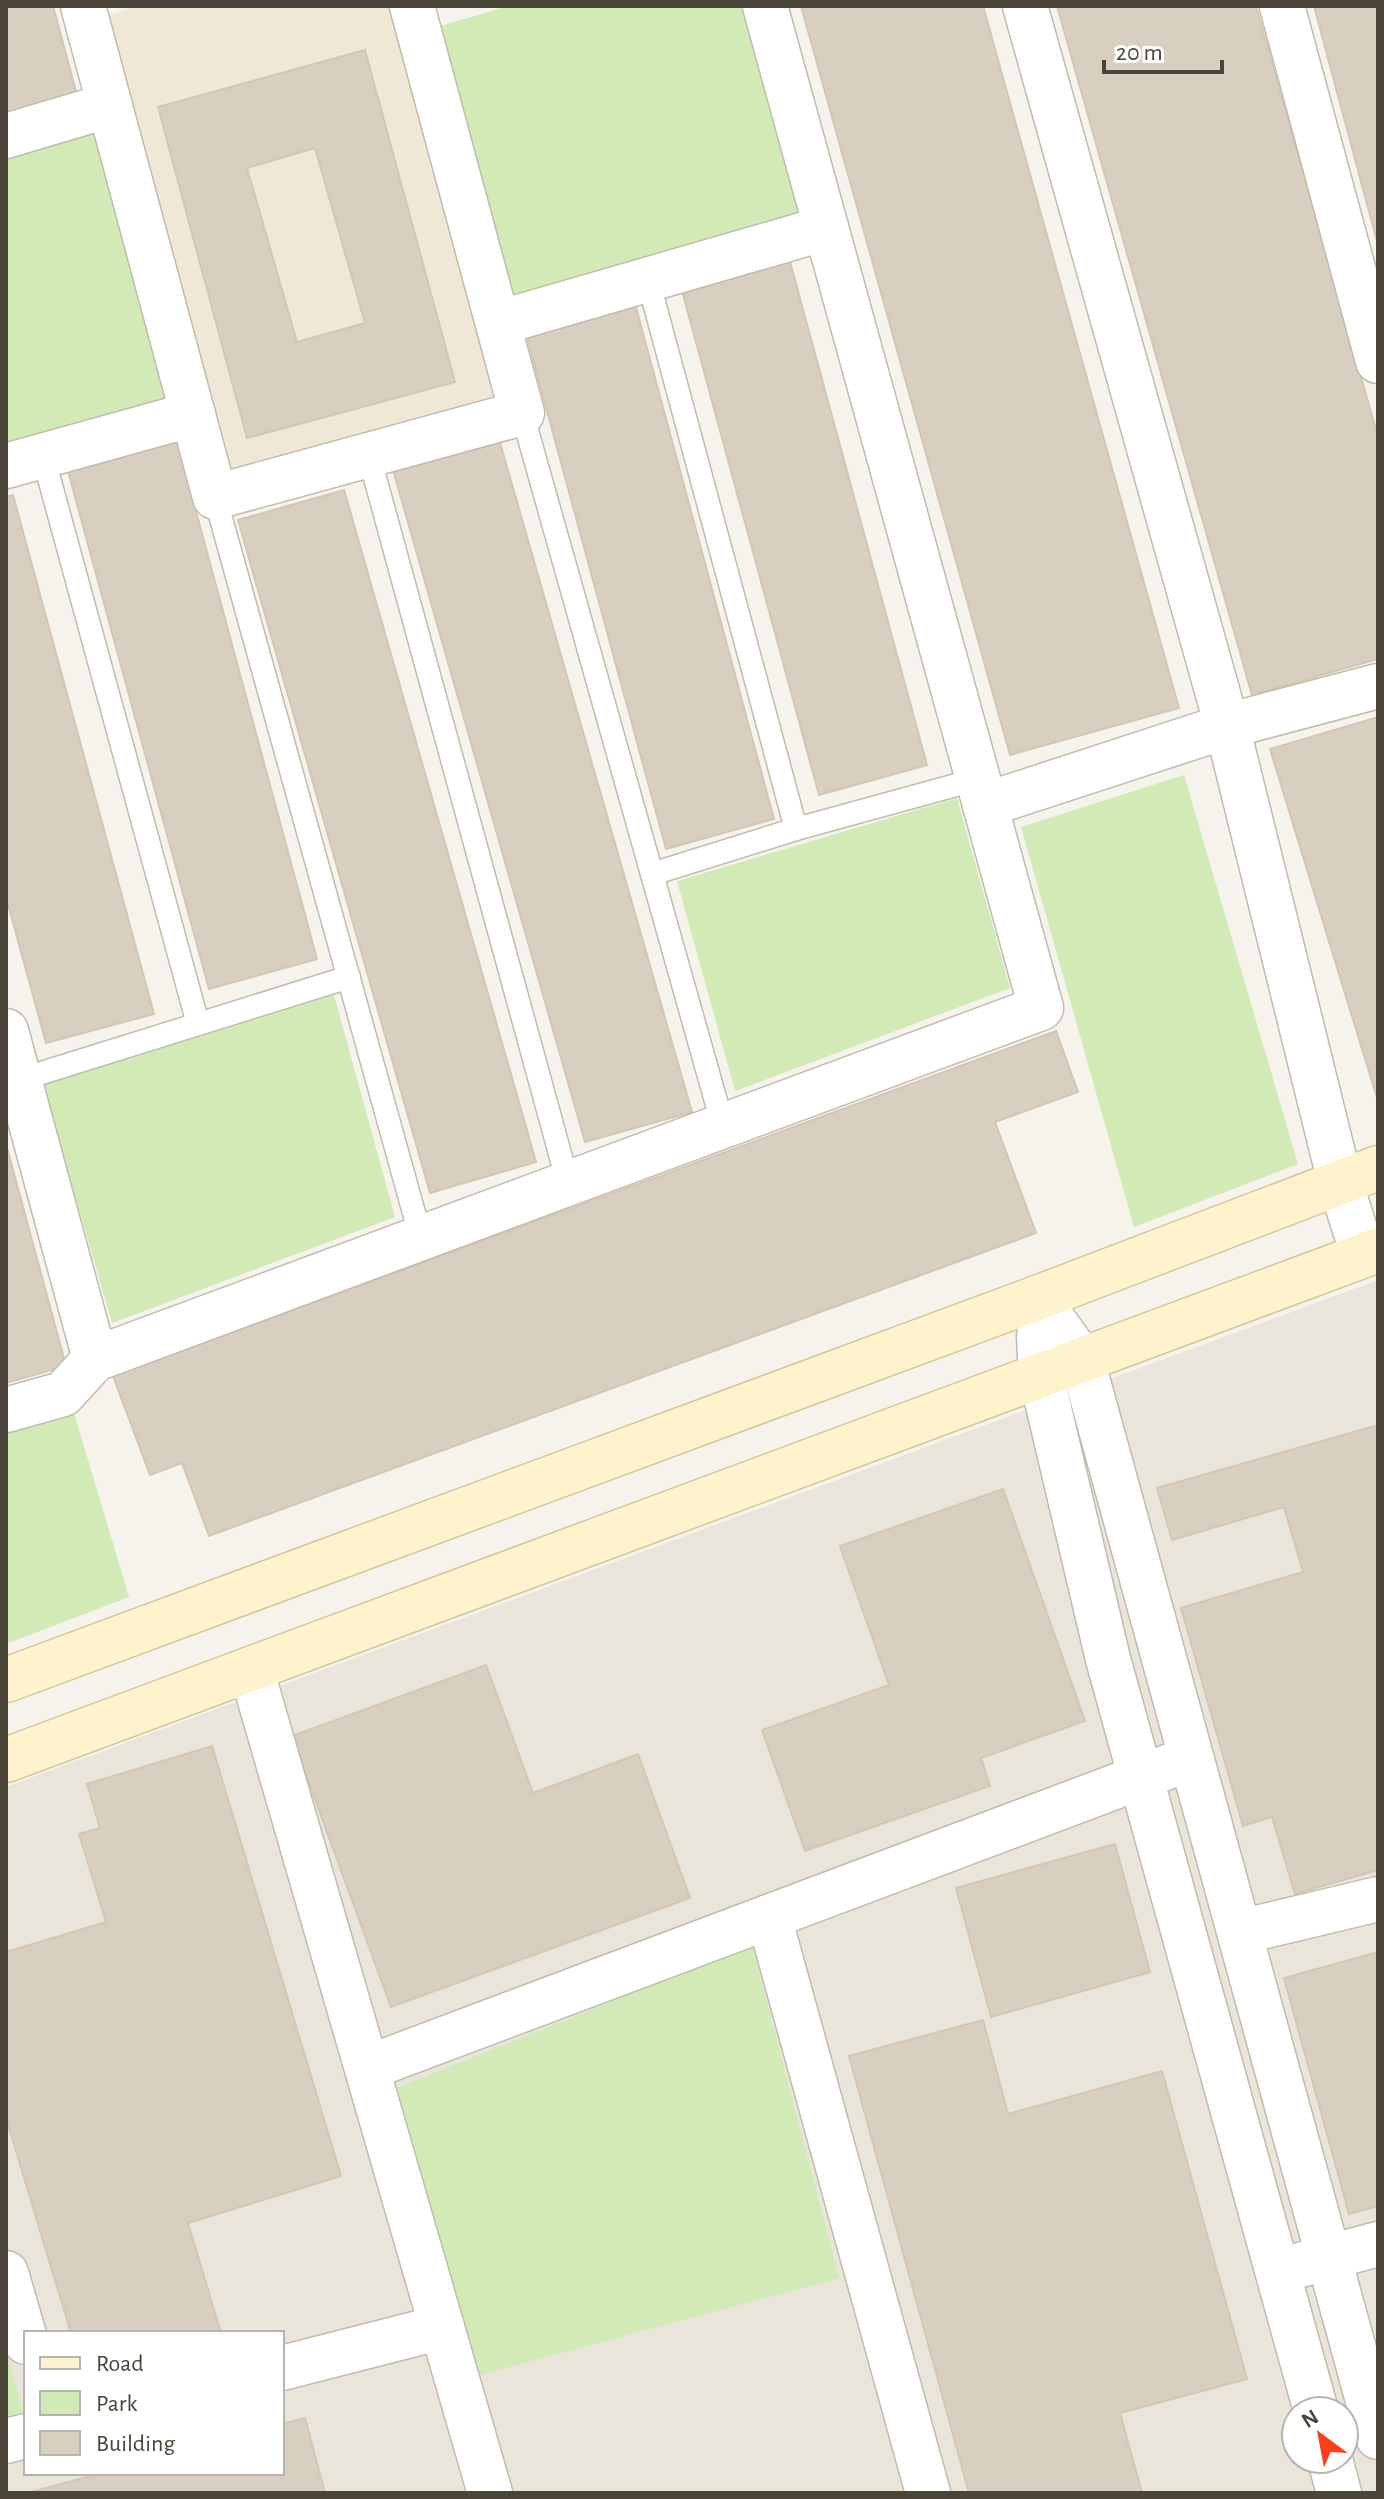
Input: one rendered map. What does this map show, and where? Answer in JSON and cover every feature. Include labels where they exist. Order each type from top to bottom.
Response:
[{"type":"street","points":[[83,6],[215,497],[522,413],[423,8]]},
{"type":"street","points":[[6,1410],[63,1394],[95,1359],[1041,1008],[765,6]]},
{"type":"street","points":[[6,1760],[1370,1252],[1359,1175],[1227,726],[1025,6]]},
{"type":"street","points":[[1282,6],[1378,361]]},
{"type":"street","points":[[6,136],[110,105]]},
{"type":"street","points":[[498,323],[826,228]]},
{"type":"street","points":[[25,461],[193,414]]},
{"type":"street","points":[[981,792],[1378,686]]},
{"type":"street","points":[[6,1031],[95,1359]]},
{"type":"street","points":[[6,1680],[1037,1298],[1359,1175]]},
{"type":"street","points":[[1037,1298],[1082,1360],[1378,2437]]},
{"type":"street","points":[[1037,1298],[1041,1375],[1108,1659],[1312,2395]]},
{"type":"street","points":[[251,1669],[490,2493]]},
{"type":"street","points":[[367,2068],[1191,1758]]},
{"type":"street","points":[[1240,1932],[1378,1899]]},
{"type":"street","points":[[769,1917],[928,2493]]},
{"type":"street","points":[[1278,2270],[1378,2244]]},
{"type":"street","points":[[6,2273],[24,2335]]},
{"type":"street","points":[[284,2367],[442,2327]]},
{"type":"lane","points":[[648,280],[796,829]]},
{"type":"lane","points":[[522,413],[723,1126]]},
{"type":"lane","points":[[369,456],[568,1183]]},
{"type":"lane","points":[[25,461],[198,1024]]},
{"type":"lane","points":[[215,497],[421,1238]]},
{"type":"lane","points":[[652,874],[796,829],[981,792]]},
{"type":"lane","points":[[19,1080],[349,977]]},
{"type":"shaded area","points":[[140,6],[391,6],[499,400],[229,475],[102,17]]},
{"type":"shaded area","points":[[1378,1280],[1378,2493],[6,2493],[6,1787]]},
{"type":"green space","points":[[509,6],[741,6],[803,217],[514,302],[433,28]]},
{"type":"green space","points":[[97,130],[173,401],[6,448],[6,156]]},
{"type":"green space","points":[[1184,775],[1298,1164],[1134,1227],[1021,827]]},
{"type":"green space","points":[[957,798],[1010,988],[735,1091],[677,881]]},
{"type":"green space","points":[[334,995],[395,1217],[112,1323],[43,1085]]},
{"type":"green space","points":[[74,1413],[129,1597],[6,1644],[6,1430]]},
{"type":"green space","points":[[752,1945],[839,2278],[479,2375],[397,2088]]},
{"type":"green space","points":[[6,2351],[23,2411],[6,2416]]},
{"type":"building","points":[[6,6],[53,6],[77,95],[6,115]]},
{"type":"building","points":[[801,6],[983,6],[1179,708],[1010,755]]},
{"type":"building","points":[[1057,6],[1256,6],[1378,437],[1378,659],[1252,695]]},
{"type":"building","points":[[1314,6],[1378,6],[1378,245]]},
{"type":"building","points":[[365,50],[455,382],[247,438],[158,107]],"holes":[[[315,148],[365,323],[297,342],[247,168]]]},
{"type":"building","points":[[786,247],[927,765],[819,795],[678,276]]},
{"type":"building","points":[[634,300],[774,819],[666,849],[525,330]]},
{"type":"building","points":[[499,439],[692,1112],[585,1142],[393,470]]},
{"type":"building","points":[[177,441],[317,959],[209,989],[68,471]]},
{"type":"building","points":[[344,490],[536,1162],[430,1193],[238,520]]},
{"type":"building","points":[[13,495],[154,1014],[46,1043],[6,897],[6,497]]},
{"type":"building","points":[[1378,717],[1378,1101],[1270,749]]},
{"type":"building","points":[[1056,1031],[1078,1092],[995,1122],[1036,1233],[209,1536],[182,1463],[150,1475],[113,1376]]},
{"type":"building","points":[[6,1144],[66,1366],[6,1383]]},
{"type":"building","points":[[1378,1425],[1378,1870],[1295,1894],[1272,1817],[1243,1826],[1181,1608],[1303,1572],[1284,1507],[1172,1540],[1157,1488]]},
{"type":"building","points":[[1003,1489],[1085,1721],[981,1758],[990,1786],[805,1851],[762,1730],[889,1685],[840,1546]]},
{"type":"building","points":[[486,1665],[533,1793],[638,1754],[690,1898],[391,2007],[292,1736]]},
{"type":"building","points":[[212,1746],[341,2176],[188,2223],[220,2331],[70,2331],[6,2118],[6,1952],[106,1922],[79,1834],[100,1828],[87,1784]]},
{"type":"building","points":[[1115,1844],[1150,1972],[991,2017],[956,1888]]},
{"type":"building","points":[[1378,1952],[1378,2206],[1349,2214],[1284,1978]]},
{"type":"building","points":[[983,2020],[1008,2114],[1162,2071],[1247,2379],[1120,2413],[1142,2493],[969,2493],[849,2056]]},
{"type":"building","points":[[305,2418],[325,2493],[28,2493],[94,2475],[284,2475],[284,2423]]}]
